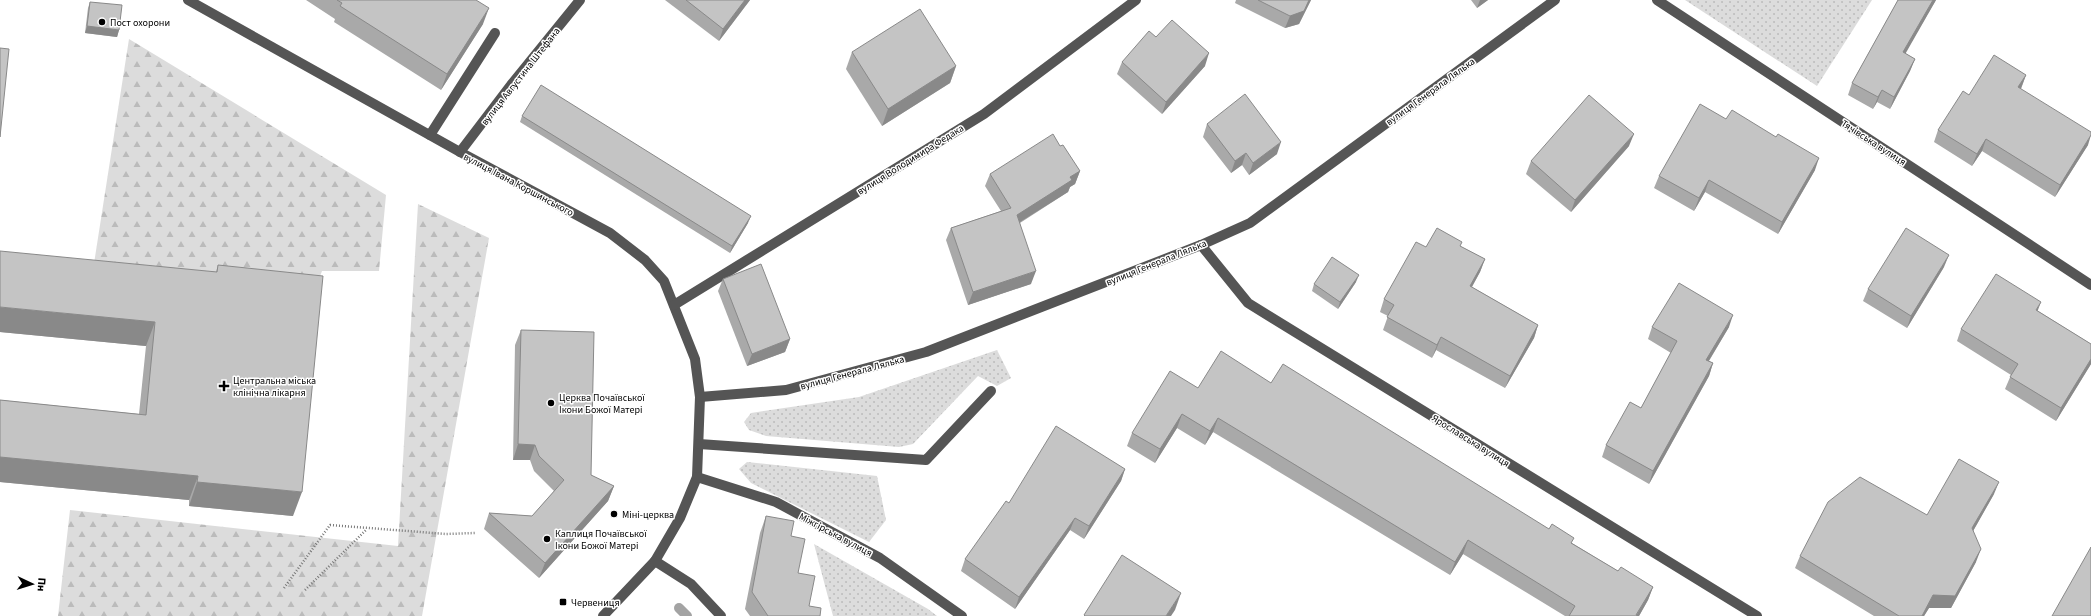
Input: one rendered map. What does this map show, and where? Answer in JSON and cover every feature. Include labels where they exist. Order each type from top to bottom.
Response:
[{"type":"street","name":"вулиця Івана Коршинського","points":[[188,0],[460,152],[610,233],[645,260],[664,281],[695,359],[700,397],[699,444],[696,477],[680,518],[655,561],[603,616]]},
{"type":"street","name":"вулиця Августина Штефана","points":[[460,152],[511,84],[580,0]]},
{"type":"street","name":"вулиця Володимира Федака","points":[[674,305],[984,114],[1136,0]]},
{"type":"street","name":"вулиця Генерала Лялька","points":[[700,397],[786,390],[926,352],[1201,245],[1250,223],[1555,0]]},
{"type":"street","name":"Тячівська вулиця","points":[[1657,0],[2091,285]]},
{"type":"street","points":[[430,135],[495,33]]},
{"type":"street","name":"Ярославська вулиця","points":[[1201,245],[1248,303],[1757,616]]},
{"type":"street","points":[[699,444],[926,460],[991,391]]},
{"type":"street","name":"Міжгірська вулиця","points":[[696,477],[776,502],[880,558],[962,616]]},
{"type":"street","points":[[655,561],[691,584],[721,616]]},
{"type":"path","points":[[284,588],[330,526],[446,534],[475,533]]},
{"type":"path","points":[[305,590],[367,528]]},
{"type":"green space","points":[[1685,0],[1872,0],[1817,86]]},
{"type":"green space","points":[[129,39],[386,195],[379,271],[322,271],[316,287],[93,270]]},
{"type":"green space","points":[[418,204],[489,238],[422,616],[58,616],[70,510],[398,546]]},
{"type":"green space","points":[[997,350],[1011,378],[997,386],[978,376],[913,444],[899,447],[766,436],[749,430],[744,422],[751,413],[859,397]]},
{"type":"green space","points":[[747,462],[877,476],[886,520],[869,542],[751,483],[739,469]]},
{"type":"green space","points":[[814,544],[928,609],[937,616],[833,616]]},
{"type":"building","points":[[337,0],[476,0],[489,8],[447,74],[340,6],[342,3]]},
{"type":"building","points":[[686,0],[745,0],[723,29]]},
{"type":"building","points":[[1258,0],[1309,0],[1304,11],[1290,16]]},
{"type":"building","points":[[1898,0],[1933,0],[1903,52],[1915,59],[1894,97],[1882,90],[1878,97],[1852,83]]},
{"type":"building","name":"Пост охорони","points":[[90,2],[122,5],[119,30],[87,26]]},
{"type":"building","points":[[920,9],[956,66],[888,109],[852,52]]},
{"type":"building","points":[[1172,20],[1209,53],[1166,102],[1122,62],[1149,31],[1156,37]]},
{"type":"building","points":[[0,48],[9,49],[0,137]]},
{"type":"building","points":[[1994,55],[2026,75],[2018,87],[2091,132],[2091,135],[2060,185],[1986,139],[1977,154],[1938,130],[1963,91],[1969,95]]},
{"type":"building","points":[[541,85],[751,216],[732,246],[522,116]]},
{"type":"building","points":[[1245,94],[1281,142],[1253,163],[1246,153],[1235,161],[1207,124]]},
{"type":"building","points":[[1589,95],[1634,134],[1575,200],[1531,161]]},
{"type":"building","points":[[1700,104],[1726,119],[1732,110],[1776,137],[1778,134],[1819,158],[1782,222],[1709,180],[1699,198],[1659,176]]},
{"type":"building","points":[[1053,134],[1060,146],[1063,145],[1080,171],[1070,177],[1072,180],[1017,215],[1036,271],[973,292],[951,228],[1011,208],[990,174]]},
{"type":"building","points":[[1437,228],[1462,242],[1460,246],[1485,259],[1470,286],[1538,325],[1510,376],[1441,337],[1437,345],[1387,317],[1394,305],[1384,299],[1416,242],[1426,247]]},
{"type":"building","points":[[1906,228],[1949,255],[1911,316],[1868,289]]},
{"type":"building","name":"Центральна міська клінічна лікарня","points":[[0,251],[217,272],[218,265],[323,276],[302,492],[197,482],[198,476],[0,457],[0,400],[146,415],[155,322],[0,307]]},
{"type":"building","points":[[1332,257],[1359,275],[1340,302],[1314,284]]},
{"type":"building","points":[[761,264],[790,339],[752,354],[723,279]]},
{"type":"building","points":[[1996,274],[2041,302],[2036,310],[2091,344],[2091,359],[2061,408],[2010,377],[2018,364],[1961,329]]},
{"type":"building","points":[[1679,283],[1733,315],[1706,360],[1713,363],[1653,471],[1606,445],[1630,402],[1641,408],[1677,341],[1652,327]]},
{"type":"building","points":[[521,330],[594,332],[591,475],[614,486],[545,563],[489,513],[532,516],[564,480],[539,456],[535,445],[518,444]]},
{"type":"building","points":[[1221,351],[1271,383],[1283,364],[1549,529],[1552,524],[1574,538],[1571,543],[1618,571],[1621,567],[1653,587],[1636,615],[1639,616],[1569,616],[1575,606],[1468,540],[1455,562],[1218,418],[1210,431],[1182,414],[1160,449],[1132,433],[1170,371],[1198,388]]},
{"type":"building","points":[[1056,426],[1125,469],[1089,526],[1075,518],[1019,597],[965,559],[1006,501],[1009,503]]},
{"type":"building","points":[[1959,459],[1999,482],[1972,528],[1981,549],[1955,596],[1933,595],[1922,616],[1899,616],[1800,556],[1828,502],[1860,477],[1927,515]]},
{"type":"building","points":[[766,516],[794,521],[791,536],[805,539],[798,573],[815,576],[809,606],[821,608],[820,616],[768,616],[752,592]]},
{"type":"building","points":[[2091,547],[2091,616],[2052,616]]},
{"type":"building","points":[[1122,555],[1181,593],[1166,616],[1084,615]]},
{"type":"waterway","points":[[679,608],[687,616]]},
{"type":"place","name":"Пост охорони","points":[[102,22]]},
{"type":"place","name":"Центральна міська клінічна лікарня","points":[[224,386]]},
{"type":"place","name":"Церква Почаївської Ікони Божої Матері","points":[[551,403]]},
{"type":"place","name":"Міні-церква","points":[[614,514]]},
{"type":"place","name":"Каплиця Почаївської Ікони Божої Матері","points":[[547,539]]},
{"type":"place","name":"Червениця","points":[[563,602]]}]
